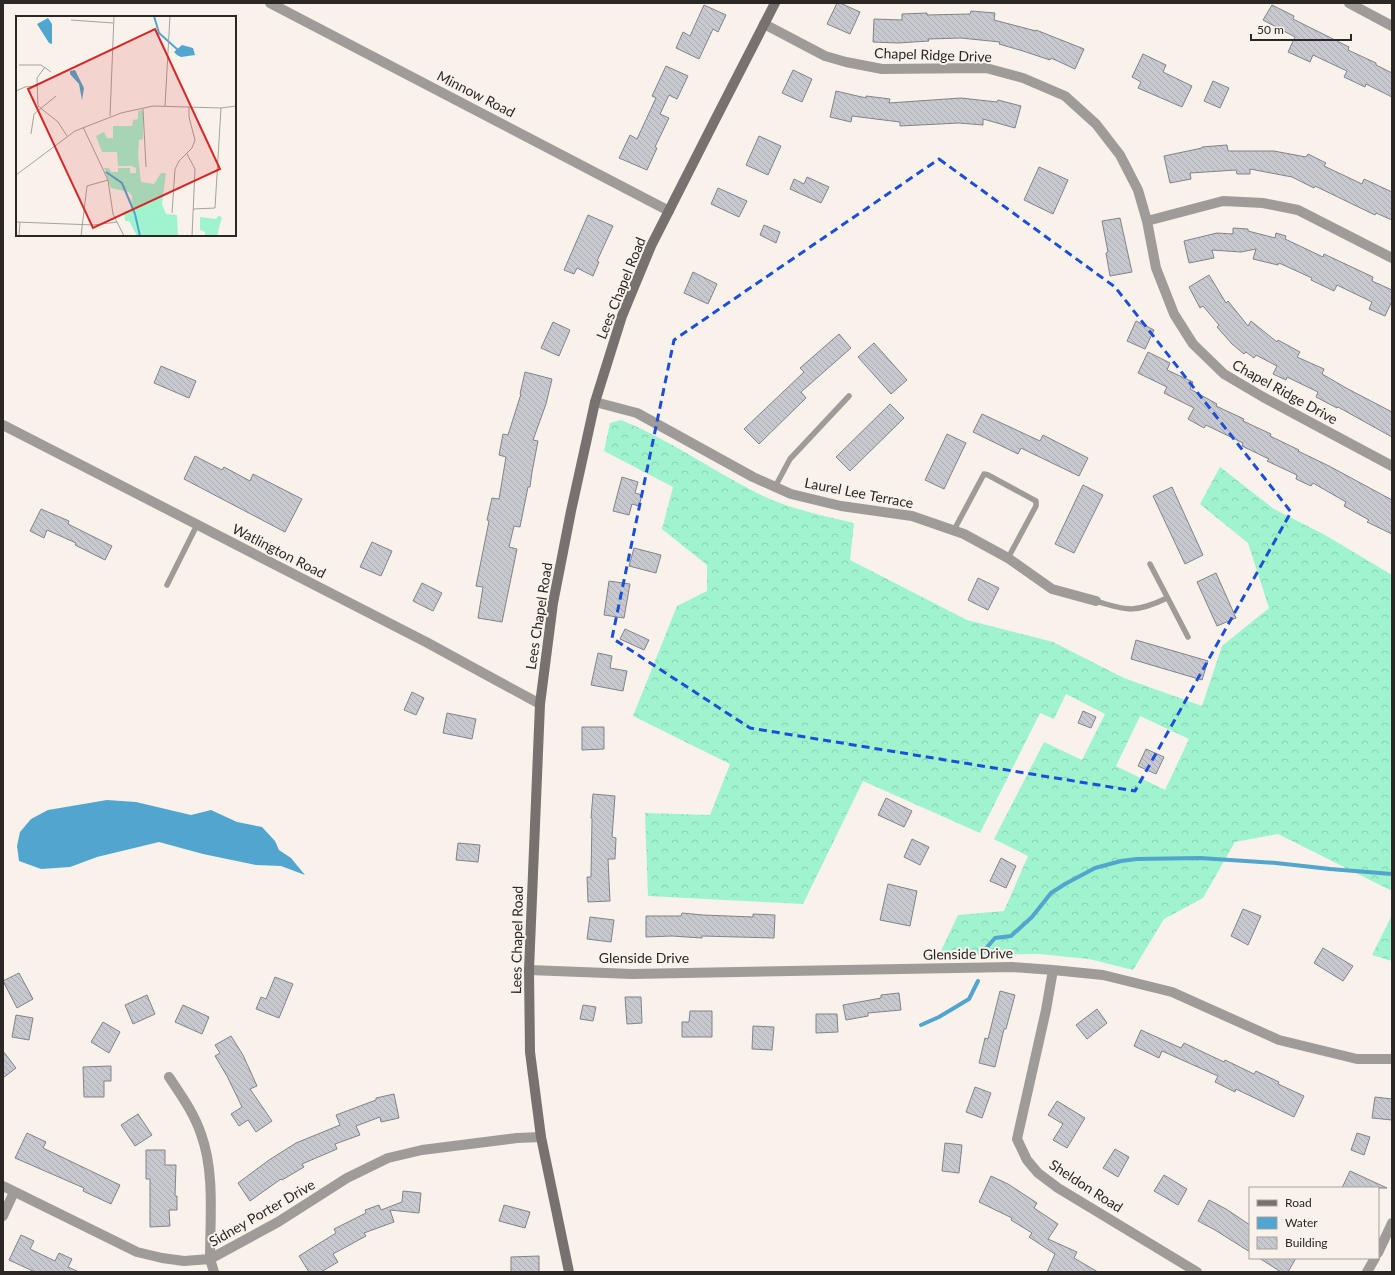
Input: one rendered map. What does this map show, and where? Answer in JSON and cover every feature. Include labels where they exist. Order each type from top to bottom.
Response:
[{"type":"main road","name":"Lees Chapel Road","points":[[569,1272],[541,1137],[530,1052],[529,970],[540,704],[553,603],[595,402],[622,316],[651,246],[775,3]]},
{"type":"street","name":"Minnow Road","points":[[270,3],[669,211]]},
{"type":"street","points":[[1349,3],[1392,26]]},
{"type":"street","name":"Chapel Ridge Drive","points":[[764,24],[825,56],[846,62],[882,69],[986,68],[1022,78],[1065,96],[1096,124],[1120,155],[1138,190],[1147,220],[1156,268],[1174,314],[1193,344],[1224,374],[1263,397],[1392,466]]},
{"type":"street","points":[[1147,220],[1223,201],[1263,203],[1298,210],[1392,258]]},
{"type":"street","name":"Laurel Lee Terrace","points":[[595,402],[637,413],[753,477],[791,494],[841,506],[912,516],[954,530],[1008,558],[1052,589],[1096,601]]},
{"type":"street","name":"Watlington Road","points":[[3,425],[426,642],[540,704]]},
{"type":"street","name":"Glenside Drive","points":[[529,970],[632,974],[1012,967],[1103,975],[1172,992],[1279,1040],[1357,1059],[1392,1060]]},
{"type":"street","name":"Sheldon Road","points":[[1053,970],[1046,1010],[1017,1139],[1027,1160],[1038,1173],[1058,1188],[1197,1272]]},
{"type":"street","points":[[169,1077],[188,1105],[201,1134],[210,1170],[210,1259],[214,1272]]},
{"type":"street","name":"Sidney Porter Drive","points":[[3,1186],[137,1252],[184,1261],[210,1259],[278,1222],[347,1178],[388,1158],[422,1150],[517,1138],[541,1137]]},
{"type":"street","points":[[3,1216],[14,1192]]},
{"type":"street","points":[[1379,1252],[1392,1223]]},
{"type":"street","points":[[1367,1272],[1374,1259]]},
{"type":"lane","points":[[775,487],[790,459],[850,396]]},
{"type":"lane","points":[[954,530],[984,474],[988,475],[1036,501],[1036,506],[1008,558]]},
{"type":"lane","points":[[167,585],[197,525]]},
{"type":"lane","points":[[1150,564],[1188,637]]},
{"type":"lane","points":[[1096,601],[1117,608],[1130,610],[1147,607],[1167,598]]},
{"type":"highlighted area","points":[[939,159],[1115,287],[1291,512],[1135,791],[750,728],[612,638],[674,340]]},
{"type":"green space","points":[[621,420],[655,436],[767,498],[803,510],[854,523],[850,560],[967,620],[1053,642],[1124,678],[1202,706],[1222,646],[1269,608],[1248,543],[1200,504],[1220,467],[1274,509],[1325,535],[1392,575],[1392,891],[1278,834],[1235,842],[1203,898],[1164,919],[1133,970],[1089,959],[1039,954],[939,955],[958,915],[1004,911],[1028,856],[994,839],[1044,742],[1082,760],[1105,714],[1066,694],[1054,719],[1040,713],[980,833],[863,781],[803,904],[648,896],[645,813],[710,815],[730,764],[633,716],[677,606],[707,591],[707,565],[662,529],[673,487],[604,451],[610,423]],"holes":[[[1140,716],[1189,739],[1165,790],[1116,766]]]},
{"type":"green space","points":[[1392,915],[1392,961],[1372,955]]},
{"type":"water","points":[[107,800],[136,802],[191,815],[211,810],[237,822],[262,827],[275,841],[279,850],[291,858],[305,875],[281,866],[256,865],[203,854],[159,842],[97,857],[70,867],[41,869],[19,861],[17,846],[20,832],[31,819],[48,810]]},
{"type":"building","points":[[837,3],[860,12],[850,34],[827,24]]},
{"type":"building","points":[[704,5],[726,15],[718,32],[713,29],[699,59],[676,48],[683,32],[690,36]]},
{"type":"building","points":[[1272,5],[1294,16],[1293,19],[1349,47],[1348,50],[1376,63],[1376,65],[1392,73],[1392,97],[1366,84],[1365,87],[1344,77],[1347,71],[1313,55],[1310,62],[1288,52],[1295,37],[1263,20]]},
{"type":"building","points":[[971,11],[995,13],[994,20],[1036,30],[1084,49],[1075,69],[1051,58],[1050,60],[999,44],[1000,42],[961,38],[928,39],[929,41],[898,43],[873,42],[874,19],[902,20],[902,14],[970,14]]},
{"type":"building","points":[[1143,54],[1166,65],[1163,72],[1192,86],[1182,107],[1138,88],[1141,82],[1132,77]]},
{"type":"building","points":[[666,66],[688,76],[677,99],[669,95],[660,114],[669,118],[655,147],[657,148],[647,170],[619,158],[630,135],[637,139],[656,98],[652,96]]},
{"type":"building","points":[[793,70],[812,79],[802,102],[782,93]]},
{"type":"building","points":[[1213,81],[1229,88],[1220,108],[1204,101]]},
{"type":"building","points":[[836,91],[866,98],[866,96],[890,99],[889,103],[961,98],[997,102],[998,100],[1021,106],[1015,128],[983,119],[983,125],[959,123],[900,126],[900,122],[852,116],[851,122],[830,117]]},
{"type":"building","points":[[759,136],[781,146],[768,175],[746,165]]},
{"type":"building","points":[[1227,145],[1228,151],[1274,151],[1306,157],[1308,154],[1326,163],[1324,166],[1362,184],[1364,179],[1392,192],[1392,220],[1376,213],[1375,215],[1315,186],[1314,188],[1292,177],[1250,169],[1250,174],[1237,174],[1236,170],[1190,173],[1191,179],[1170,183],[1164,156],[1202,147]]},
{"type":"building","points":[[1039,167],[1068,180],[1053,214],[1024,200]]},
{"type":"building","points":[[807,177],[829,187],[821,203],[790,189],[794,179],[804,184]]},
{"type":"building","points":[[718,188],[747,201],[739,217],[711,204]]},
{"type":"building","points":[[588,215],[613,226],[597,261],[599,262],[593,276],[577,268],[574,274],[564,270]]},
{"type":"building","points":[[1120,218],[1132,272],[1110,276],[1106,253],[1108,252],[1102,221]]},
{"type":"building","points":[[764,225],[780,232],[776,243],[760,235]]},
{"type":"building","points":[[1233,228],[1248,229],[1248,231],[1275,238],[1276,233],[1286,236],[1285,239],[1323,257],[1324,254],[1373,277],[1372,281],[1392,290],[1392,301],[1385,316],[1369,309],[1372,302],[1337,285],[1334,291],[1311,280],[1312,278],[1279,263],[1278,265],[1253,259],[1256,249],[1241,252],[1212,250],[1214,258],[1189,263],[1184,241],[1217,233],[1233,234]]},
{"type":"building","points":[[693,272],[717,284],[708,304],[684,293]]},
{"type":"building","points":[[1209,275],[1226,303],[1228,301],[1248,326],[1251,321],[1277,342],[1278,340],[1300,352],[1297,357],[1324,369],[1322,374],[1392,412],[1392,437],[1338,407],[1337,408],[1316,397],[1318,392],[1287,377],[1286,380],[1273,374],[1277,366],[1256,355],[1254,358],[1246,352],[1244,354],[1232,344],[1217,327],[1219,325],[1203,306],[1200,308],[1189,287]]},
{"type":"building","points":[[1136,321],[1154,330],[1145,349],[1127,341]]},
{"type":"building","points":[[553,322],[570,330],[559,356],[541,348]]},
{"type":"building","points":[[839,334],[851,348],[801,392],[806,398],[759,444],[744,429],[804,372],[800,368]]},
{"type":"building","points":[[874,343],[907,380],[891,394],[858,357]]},
{"type":"building","points":[[1148,352],[1170,363],[1167,370],[1193,382],[1190,389],[1217,404],[1216,406],[1244,419],[1243,421],[1271,434],[1270,436],[1392,500],[1392,534],[1367,522],[1369,520],[1344,506],[1346,502],[1313,483],[1311,486],[1296,479],[1297,475],[1267,461],[1269,459],[1242,446],[1243,443],[1206,425],[1204,428],[1188,419],[1194,408],[1164,393],[1167,387],[1138,373]]},
{"type":"building","points":[[161,366],[196,381],[189,398],[154,383]]},
{"type":"building","points":[[525,372],[552,379],[546,404],[533,440],[538,441],[530,487],[528,487],[520,527],[514,526],[509,547],[517,549],[502,622],[478,618],[483,587],[476,586],[492,498],[499,499],[506,457],[499,455],[503,434],[508,435],[521,394]]},
{"type":"building","points":[[890,404],[904,418],[850,471],[836,457]]},
{"type":"building","points":[[982,414],[1040,441],[1043,435],[1088,458],[1079,476],[1021,448],[1018,454],[973,432]]},
{"type":"building","points":[[947,434],[966,443],[944,489],[925,480]]},
{"type":"building","points":[[195,456],[222,470],[224,467],[250,481],[253,474],[302,499],[285,532],[184,479]]},
{"type":"building","points":[[622,477],[638,482],[635,493],[642,495],[639,506],[632,504],[629,515],[613,511]]},
{"type":"building","points":[[1083,485],[1103,495],[1074,553],[1055,544]]},
{"type":"building","points":[[1172,487],[1203,555],[1185,564],[1153,496]]},
{"type":"building","points":[[41,509],[69,521],[68,524],[112,546],[105,560],[75,545],[76,543],[47,530],[44,538],[30,531]]},
{"type":"building","points":[[372,542],[392,551],[381,576],[360,567]]},
{"type":"building","points":[[634,548],[661,555],[656,573],[629,566]]},
{"type":"building","points":[[1216,573],[1236,618],[1217,626],[1197,582]]},
{"type":"building","points":[[978,578],[999,588],[988,610],[968,600]]},
{"type":"building","points":[[609,581],[630,584],[624,618],[604,615]]},
{"type":"building","points":[[422,583],[442,593],[433,611],[413,601]]},
{"type":"building","points":[[625,629],[649,640],[644,650],[620,639]]},
{"type":"building","points":[[1136,640],[1208,661],[1202,680],[1131,659]]},
{"type":"building","points":[[598,653],[612,656],[610,668],[627,671],[623,691],[591,685]]},
{"type":"building","points":[[412,692],[424,698],[416,715],[404,710]]},
{"type":"building","points":[[1083,711],[1096,717],[1091,728],[1078,723]]},
{"type":"building","points":[[447,713],[476,719],[472,739],[443,733]]},
{"type":"building","points":[[582,727],[604,727],[604,749],[582,750]]},
{"type":"building","points":[[1146,749],[1164,757],[1156,774],[1138,766]]},
{"type":"building","points":[[593,794],[615,796],[612,837],[616,838],[615,859],[608,859],[610,901],[588,902],[587,877],[591,877],[591,818]]},
{"type":"building","points":[[886,798],[912,811],[904,827],[878,815]]},
{"type":"building","points":[[912,839],[929,847],[920,865],[904,857]]},
{"type":"building","points":[[458,843],[480,845],[478,862],[456,860]]},
{"type":"building","points":[[1001,858],[1016,866],[1006,888],[990,881]]},
{"type":"building","points":[[888,884],[917,891],[910,926],[880,920]]},
{"type":"building","points":[[1243,909],[1261,916],[1248,945],[1231,936]]},
{"type":"building","points":[[682,913],[753,917],[753,914],[775,915],[774,938],[702,936],[702,938],[672,936],[646,937],[646,916],[681,916]]},
{"type":"building","points":[[590,917],[614,920],[611,942],[587,939]]},
{"type":"building","points":[[1323,948],[1353,966],[1343,981],[1314,963]]},
{"type":"building","points":[[19,973],[33,999],[17,1008],[3,981]]},
{"type":"building","points":[[275,977],[293,984],[279,1018],[256,1009],[261,997],[266,999]]},
{"type":"building","points":[[1000,991],[1015,995],[1006,1029],[1004,1029],[995,1067],[979,1063],[985,1038],[988,1039]]},
{"type":"building","points":[[899,993],[901,1010],[868,1013],[868,1016],[846,1020],[843,1005],[881,998],[881,995]]},
{"type":"building","points":[[147,995],[155,1014],[133,1024],[125,1005]]},
{"type":"building","points":[[625,997],[641,997],[642,1023],[627,1024]]},
{"type":"building","points":[[183,1005],[209,1017],[202,1034],[175,1022]]},
{"type":"building","points":[[583,1005],[596,1007],[593,1021],[580,1019]]},
{"type":"building","points":[[1097,1009],[1107,1023],[1087,1039],[1076,1025]]},
{"type":"building","points":[[690,1011],[712,1011],[712,1037],[682,1037],[682,1022],[689,1022]]},
{"type":"building","points":[[816,1014],[837,1014],[838,1032],[816,1033]]},
{"type":"building","points":[[16,1015],[33,1018],[29,1040],[12,1037]]},
{"type":"building","points":[[103,1022],[120,1032],[109,1053],[91,1042]]},
{"type":"building","points":[[753,1026],[774,1027],[772,1050],[752,1049]]},
{"type":"building","points":[[1141,1030],[1181,1048],[1184,1043],[1254,1074],[1256,1071],[1279,1082],[1278,1084],[1304,1096],[1294,1117],[1236,1089],[1235,1092],[1215,1082],[1218,1076],[1162,1051],[1159,1058],[1134,1046]]},
{"type":"building","points":[[231,1036],[243,1055],[257,1086],[250,1089],[272,1121],[256,1132],[248,1120],[239,1126],[231,1114],[242,1107],[227,1076],[215,1056],[220,1053],[215,1045]]},
{"type":"building","points":[[3,1051],[16,1068],[3,1078]]},
{"type":"building","points":[[111,1066],[111,1081],[104,1081],[104,1097],[84,1097],[83,1067]]},
{"type":"building","points":[[975,1087],[991,1093],[982,1118],[966,1112]]},
{"type":"building","points":[[394,1094],[399,1118],[381,1122],[380,1117],[356,1126],[360,1135],[335,1144],[337,1149],[302,1164],[304,1167],[282,1180],[281,1179],[250,1201],[238,1183],[269,1160],[296,1143],[340,1125],[336,1115],[376,1100],[376,1098]]},
{"type":"building","points":[[1375,1097],[1392,1099],[1392,1120],[1372,1118]]},
{"type":"building","points":[[1057,1101],[1085,1118],[1067,1148],[1053,1140],[1063,1124],[1048,1115]]},
{"type":"building","points":[[138,1114],[152,1135],[135,1146],[121,1125]]},
{"type":"building","points":[[27,1133],[46,1142],[43,1148],[120,1185],[111,1204],[83,1191],[84,1188],[15,1158]]},
{"type":"building","points":[[1357,1133],[1370,1137],[1364,1155],[1351,1150]]},
{"type":"building","points":[[945,1143],[962,1145],[959,1173],[942,1171]]},
{"type":"building","points":[[1115,1149],[1129,1157],[1118,1177],[1103,1168]]},
{"type":"building","points":[[146,1150],[165,1150],[165,1165],[176,1165],[175,1196],[177,1196],[177,1210],[169,1210],[170,1226],[150,1227],[150,1179],[146,1179]]},
{"type":"building","points":[[1350,1171],[1387,1188],[1379,1187],[1342,1187]]},
{"type":"building","points":[[1164,1175],[1187,1189],[1178,1205],[1154,1191]]},
{"type":"building","points":[[991,1176],[1008,1184],[1037,1203],[1034,1208],[1058,1224],[1048,1239],[1077,1252],[1074,1258],[1098,1272],[1047,1272],[1055,1254],[1029,1237],[1032,1233],[1011,1220],[1012,1218],[979,1202]]},
{"type":"building","points":[[403,1191],[421,1193],[419,1213],[390,1210],[394,1222],[364,1233],[366,1236],[333,1254],[338,1262],[321,1272],[309,1272],[299,1256],[336,1233],[334,1229],[366,1213],[365,1210],[379,1205],[381,1210],[402,1202]]},
{"type":"building","points":[[1209,1200],[1226,1209],[1249,1224],[1249,1251],[1215,1230],[1198,1221]]},
{"type":"building","points":[[504,1205],[530,1212],[525,1228],[499,1221]]},
{"type":"building","points":[[21,1235],[34,1241],[30,1249],[55,1261],[59,1253],[72,1259],[68,1267],[79,1272],[35,1272],[9,1260]]},
{"type":"building","points":[[539,1256],[539,1272],[511,1272],[511,1257]]},
{"type":"building","points":[[1261,1259],[1295,1259],[1288,1272],[1281,1272]]},
{"type":"waterway","points":[[982,953],[995,938],[1011,936],[1032,917],[1051,893],[1095,868],[1121,861],[1137,859],[1200,858],[1276,863],[1392,874]]},
{"type":"waterway","points":[[921,1025],[939,1017],[969,999],[978,981]]}]
